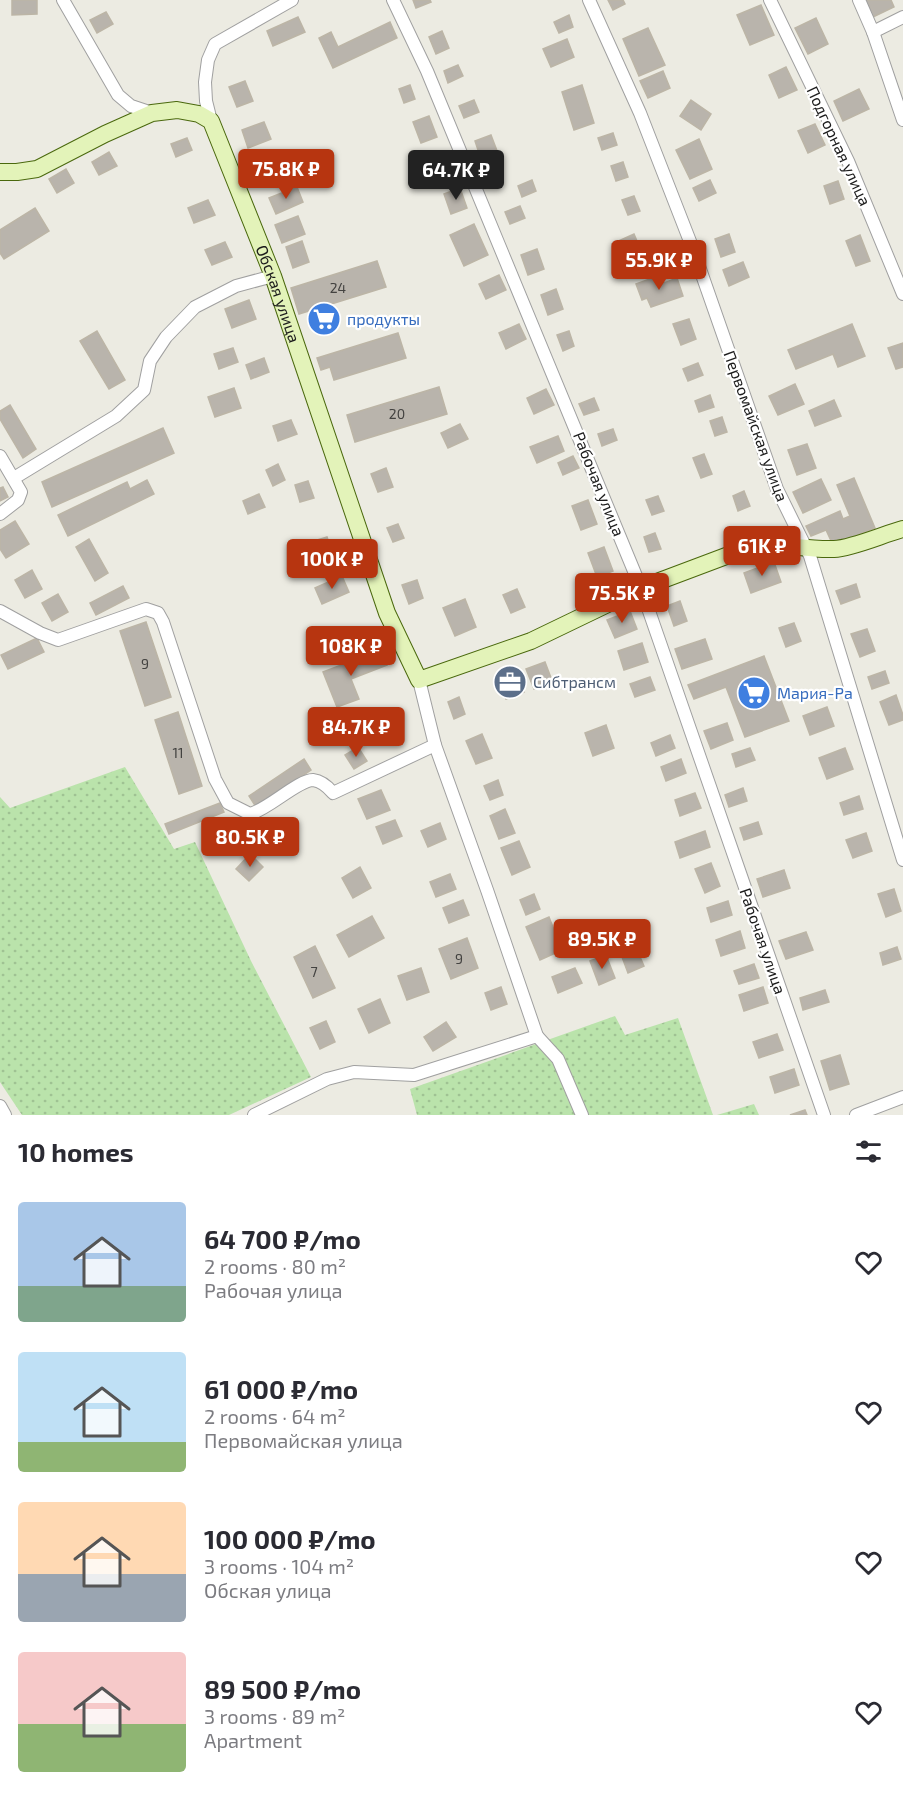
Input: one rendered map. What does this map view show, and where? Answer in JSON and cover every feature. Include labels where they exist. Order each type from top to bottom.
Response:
[{"type":"street","points":[[63,0],[118,95],[131,106],[152,112]]},
{"type":"street","points":[[211,121],[206,101],[205,82],[208,60],[215,44],[292,0]]},
{"type":"street","name":"Рабочая улица","points":[[393,0],[427,71],[641,588],[824,1115]]},
{"type":"street","name":"Первомайская улица","points":[[589,0],[640,113],[693,249],[777,489],[807,548],[903,860]]},
{"type":"street","name":"Подгорная улица","points":[[770,0],[848,161],[903,294]]},
{"type":"street","points":[[860,0],[903,120]]},
{"type":"street","points":[[873,32],[903,17]]},
{"type":"street","points":[[0,172],[37,169],[152,112],[177,110],[199,114],[211,121]]},
{"type":"street","name":"Обская улица","points":[[211,121],[273,276],[387,613],[418,680]]},
{"type":"street","points":[[14,478],[116,416],[130,404],[144,390],[150,361],[155,353],[166,337],[195,307],[236,286],[273,276]]},
{"type":"street","points":[[0,456],[21,492],[18,500],[0,514]]},
{"type":"street","points":[[582,1115],[558,1059],[537,1036],[488,890],[435,745],[418,680],[531,641],[641,588],[758,544],[837,549],[903,529]]},
{"type":"street","points":[[0,610],[40,633],[58,640],[146,609],[158,614],[163,621],[215,779],[228,803],[250,814],[261,811],[306,781],[316,780],[333,793],[435,745]]},
{"type":"street","points":[[254,1115],[327,1079],[354,1072],[414,1075],[537,1036]]},
{"type":"street","points":[[856,1115],[903,1097]]},
{"type":"street","points":[[0,1106],[5,1115]]},
{"type":"green space","points":[[125,767],[174,849],[195,842],[251,961],[311,1077],[229,1115],[22,1115],[0,1082],[0,797],[10,808]]},
{"type":"green space","points":[[615,1016],[625,1035],[678,1018],[713,1115],[417,1115],[410,1089]]},
{"type":"green space","points":[[754,1104],[759,1115],[717,1115]]},
{"type":"building","points":[[12,0],[37,0],[37,14],[12,15]]},
{"type":"building","points":[[413,0],[430,0],[431,2],[416,8]]},
{"type":"building","points":[[608,0],[623,0],[625,4],[613,10]]},
{"type":"building","points":[[891,0],[894,7],[871,18],[863,2]]},
{"type":"building","points":[[761,5],[774,35],[750,45],[737,15]]},
{"type":"building","points":[[106,12],[113,24],[97,33],[90,20]]},
{"type":"building","points":[[569,15],[573,27],[559,33],[554,22]]},
{"type":"building","points":[[298,17],[305,32],[273,46],[267,31]]},
{"type":"building","points":[[816,18],[828,44],[808,54],[795,28]]},
{"type":"building","points":[[390,22],[397,38],[333,68],[319,38],[331,32],[338,47]]},
{"type":"building","points":[[648,28],[665,65],[639,76],[623,39]]},
{"type":"building","points":[[442,31],[449,48],[436,54],[429,37]]},
{"type":"building","points":[[567,39],[574,57],[551,67],[543,49]]},
{"type":"building","points":[[458,65],[463,76],[448,83],[444,71]]},
{"type":"building","points":[[786,67],[797,90],[779,98],[769,75]]},
{"type":"building","points":[[663,71],[670,88],[648,98],[640,81]]},
{"type":"building","points":[[245,81],[253,101],[237,107],[229,87]]},
{"type":"building","points":[[410,85],[415,99],[404,103],[399,89]]},
{"type":"building","points":[[582,85],[594,123],[574,130],[562,92]]},
{"type":"building","points":[[859,89],[869,109],[843,121],[834,101]]},
{"type":"building","points":[[474,100],[479,112],[464,118],[459,106]]},
{"type":"building","points":[[691,100],[711,114],[701,130],[680,116]]},
{"type":"building","points":[[429,116],[437,137],[421,143],[413,122]]},
{"type":"building","points":[[264,122],[271,139],[248,148],[242,130]]},
{"type":"building","points":[[815,124],[825,145],[808,153],[798,131]]},
{"type":"building","points":[[613,133],[617,145],[602,150],[598,138]]},
{"type":"building","points":[[491,135],[499,156],[482,162],[475,141]]},
{"type":"building","points":[[187,138],[192,150],[176,157],[171,144]]},
{"type":"building","points":[[699,139],[712,169],[690,179],[676,150]]},
{"type":"building","points":[[109,152],[117,166],[99,175],[92,162]]},
{"type":"building","points":[[443,154],[450,173],[435,179],[428,160]]},
{"type":"building","points":[[276,157],[284,178],[268,184],[260,163]]},
{"type":"building","points":[[623,162],[628,177],[616,181],[611,166]]},
{"type":"building","points":[[66,169],[74,183],[57,193],[49,179]]},
{"type":"building","points":[[532,180],[536,191],[522,197],[518,186]]},
{"type":"building","points":[[710,180],[716,193],[699,201],[693,188]]},
{"type":"building","points":[[838,181],[844,199],[830,204],[824,186]]},
{"type":"building","points":[[297,187],[303,202],[276,214],[269,198]]},
{"type":"building","points":[[460,188],[467,208],[451,214],[444,194]]},
{"type":"building","points":[[634,196],[640,211],[628,215],[622,200]]},
{"type":"building","points":[[208,200],[215,215],[194,223],[188,208]]},
{"type":"building","points":[[520,206],[525,218],[510,224],[505,212]]},
{"type":"building","points":[[35,208],[49,231],[4,259],[0,253],[0,230]]},
{"type":"building","points":[[298,216],[305,234],[282,243],[275,225]]},
{"type":"building","points":[[474,224],[488,255],[464,266],[450,235]]},
{"type":"building","points":[[634,234],[640,248],[618,258],[612,244]]},
{"type":"building","points":[[729,234],[735,252],[721,257],[715,239]]},
{"type":"building","points":[[860,235],[870,261],[856,266],[846,241]]},
{"type":"building","points":[[302,241],[309,262],[293,268],[286,247]]},
{"type":"building","points":[[225,242],[232,257],[212,265],[205,250]]},
{"type":"building","points":[[537,249],[544,269],[528,275],[521,255]]},
{"type":"building","points":[[377,261],[386,287],[299,314],[291,288]]},
{"type":"building","points":[[743,262],[749,277],[729,286],[723,270]]},
{"type":"building","points":[[499,275],[506,290],[486,299],[479,284]]},
{"type":"building","points":[[661,275],[664,283],[677,278],[683,296],[651,307],[647,298],[642,300],[636,284]]},
{"type":"building","points":[[556,289],[563,309],[548,315],[541,295]]},
{"type":"building","points":[[249,300],[256,319],[232,328],[225,309]]},
{"type":"building","points":[[689,319],[696,339],[681,345],[673,324]]},
{"type":"building","points":[[519,324],[526,339],[506,349],[499,333]]},
{"type":"building","points":[[852,324],[865,356],[838,367],[833,354],[796,369],[788,350]]},
{"type":"building","points":[[97,331],[125,380],[109,389],[80,341]]},
{"type":"building","points":[[569,331],[574,346],[563,351],[557,335]]},
{"type":"building","points":[[398,333],[406,358],[334,380],[330,367],[321,370],[317,358]]},
{"type":"building","points":[[903,343],[903,367],[896,369],[888,348]]},
{"type":"building","points":[[233,348],[238,362],[219,369],[214,354]]},
{"type":"building","points":[[264,358],[269,372],[251,379],[246,365]]},
{"type":"building","points":[[698,363],[703,375],[688,381],[683,369]]},
{"type":"building","points":[[795,384],[804,404],[778,415],[769,396]]},
{"type":"building","points":[[439,387],[447,414],[355,442],[347,415]]},
{"type":"building","points":[[234,388],[241,408],[215,417],[208,397]]},
{"type":"building","points":[[546,389],[554,405],[534,414],[527,398]]},
{"type":"building","points":[[710,395],[714,407],[699,412],[695,401]]},
{"type":"building","points":[[594,398],[599,410],[584,415],[579,404]]},
{"type":"building","points":[[834,400],[841,416],[815,426],[809,411]]},
{"type":"building","points":[[10,405],[36,449],[23,458],[0,419],[0,411]]},
{"type":"building","points":[[722,417],[727,432],[715,436],[710,421]]},
{"type":"building","points":[[291,420],[297,434],[278,441],[273,426]]},
{"type":"building","points":[[460,424],[468,439],[448,448],[441,433]]},
{"type":"building","points":[[163,428],[174,453],[52,507],[42,482]]},
{"type":"building","points":[[613,429],[617,440],[602,446],[598,434]]},
{"type":"building","points":[[558,436],[564,451],[537,463],[530,447]]},
{"type":"building","points":[[807,444],[816,468],[797,475],[788,450]]},
{"type":"building","points":[[704,454],[712,474],[701,478],[693,458]]},
{"type":"building","points":[[573,456],[579,468],[563,475],[558,463]]},
{"type":"building","points":[[278,464],[285,480],[273,486],[266,470]]},
{"type":"building","points":[[386,468],[393,487],[378,492],[371,474]]},
{"type":"building","points":[[854,478],[875,528],[833,545],[826,530],[811,536],[806,526],[840,511],[843,519],[850,516],[837,485]]},
{"type":"building","points":[[821,479],[831,500],[803,513],[793,492]]},
{"type":"building","points":[[147,480],[154,494],[68,536],[58,515],[127,482],[130,489]]},
{"type":"building","points":[[308,481],[314,498],[300,502],[295,485]]},
{"type":"building","points":[[3,487],[8,497],[0,501],[0,488]]},
{"type":"building","points":[[744,491],[750,506],[738,511],[733,496]]},
{"type":"building","points":[[259,494],[265,507],[248,514],[243,501]]},
{"type":"building","points":[[658,496],[664,511],[652,515],[646,500]]},
{"type":"building","points":[[588,500],[597,524],[581,530],[572,506]]},
{"type":"building","points":[[15,521],[29,544],[6,558],[0,549],[0,530]]},
{"type":"building","points":[[398,524],[404,538],[393,542],[387,528]]},
{"type":"building","points":[[655,533],[661,549],[649,552],[644,537]]},
{"type":"building","points":[[327,537],[333,554],[319,558],[314,541]]},
{"type":"building","points":[[89,539],[108,573],[95,581],[76,547]]},
{"type":"building","points":[[604,547],[613,571],[597,577],[588,553]]},
{"type":"building","points":[[774,562],[781,582],[751,593],[744,573]]},
{"type":"building","points":[[32,570],[42,589],[25,598],[15,580]]},
{"type":"building","points":[[342,576],[349,592],[322,604],[315,588]]},
{"type":"building","points":[[417,580],[423,598],[409,604],[402,585]]},
{"type":"building","points":[[856,584],[860,597],[841,604],[836,591]]},
{"type":"building","points":[[123,586],[129,598],[96,615],[90,603]]},
{"type":"building","points":[[517,589],[525,607],[511,613],[503,595]]},
{"type":"building","points":[[58,594],[68,612],[52,621],[42,603]]},
{"type":"building","points":[[465,599],[476,627],[455,636],[443,608]]},
{"type":"building","points":[[680,601],[687,621],[674,626],[667,606]]},
{"type":"building","points":[[630,611],[637,629],[615,638],[607,620]]},
{"type":"building","points":[[146,622],[171,697],[145,706],[120,631]]},
{"type":"building","points":[[794,623],[801,641],[786,647],[779,628]]},
{"type":"building","points":[[867,629],[875,651],[860,657],[851,634]]},
{"type":"building","points":[[353,635],[357,645],[344,651],[340,641]]},
{"type":"building","points":[[37,638],[44,652],[8,669],[1,655]]},
{"type":"building","points":[[705,639],[712,659],[682,669],[675,649]]},
{"type":"building","points":[[642,643],[648,662],[624,670],[618,651]]},
{"type":"building","points":[[381,650],[387,665],[351,679],[359,699],[337,707],[323,672]]},
{"type":"building","name":"Мария-Ра","points":[[764,656],[789,721],[745,737],[726,687],[694,699],[688,685]]},
{"type":"building","points":[[545,662],[553,683],[534,689],[526,669]]},
{"type":"building","points":[[885,671],[889,683],[872,689],[868,677]]},
{"type":"building","points":[[517,672],[524,692],[506,699],[498,679]]},
{"type":"building","points":[[650,677],[655,690],[635,697],[630,684]]},
{"type":"building","points":[[896,695],[903,720],[889,725],[880,702]]},
{"type":"building","points":[[459,697],[465,714],[454,719],[448,702]]},
{"type":"building","points":[[827,707],[834,726],[810,735],[803,716]]},
{"type":"building","points":[[178,712],[202,786],[179,794],[155,720]]},
{"type":"building","points":[[727,723],[733,740],[711,749],[704,731]]},
{"type":"building","points":[[606,725],[614,748],[593,756],[585,733]]},
{"type":"building","points":[[482,734],[492,758],[476,764],[466,741]]},
{"type":"building","points":[[670,735],[675,748],[656,756],[651,743]]},
{"type":"building","points":[[358,747],[367,761],[354,769],[345,755]]},
{"type":"building","points":[[750,748],[755,760],[736,767],[732,754]]},
{"type":"building","points":[[845,748],[853,769],[827,779],[819,758]]},
{"type":"building","points":[[304,759],[311,770],[256,807],[249,796]]},
{"type":"building","points":[[681,759],[686,773],[666,781],[661,767]]},
{"type":"building","points":[[498,780],[503,795],[490,800],[484,786]]},
{"type":"building","points":[[743,788],[747,801],[729,807],[725,795]]},
{"type":"building","points":[[381,790],[390,810],[367,819],[358,799]]},
{"type":"building","points":[[695,793],[701,808],[680,816],[675,800]]},
{"type":"building","points":[[859,796],[863,809],[844,815],[840,803]]},
{"type":"building","points":[[220,803],[224,812],[169,834],[165,824]]},
{"type":"building","points":[[505,809],[515,833],[499,839],[490,816]]},
{"type":"building","points":[[395,820],[402,836],[383,844],[376,827]]},
{"type":"building","points":[[758,822],[762,834],[744,840],[740,828]]},
{"type":"building","points":[[440,823],[446,839],[428,847],[421,831]]},
{"type":"building","points":[[705,831],[710,847],[680,858],[675,842]]},
{"type":"building","points":[[866,833],[872,851],[853,858],[846,840]]},
{"type":"building","points":[[519,841],[530,867],[512,875],[501,848]]},
{"type":"building","points":[[250,854],[263,867],[249,881],[236,869]]},
{"type":"building","points":[[711,863],[720,886],[705,893],[695,869]]},
{"type":"building","points":[[360,867],[371,888],[353,898],[342,878]]},
{"type":"building","points":[[784,870],[790,888],[763,897],[757,879]]},
{"type":"building","points":[[450,874],[456,889],[436,897],[430,882]]},
{"type":"building","points":[[894,889],[901,911],[886,917],[878,894]]},
{"type":"building","points":[[534,894],[540,909],[526,915],[520,900]]},
{"type":"building","points":[[463,900],[469,915],[449,923],[443,908]]},
{"type":"building","points":[[728,901],[732,915],[711,922],[707,908]]},
{"type":"building","points":[[372,916],[384,938],[349,957],[337,935]]},
{"type":"building","points":[[549,917],[562,950],[540,960],[526,927]]},
{"type":"building","points":[[740,931],[745,948],[721,956],[716,940]]},
{"type":"building","points":[[806,932],[813,950],[786,959],[779,941]]},
{"type":"building","points":[[467,938],[478,968],[451,979],[439,949]]},
{"type":"building","points":[[634,943],[644,966],[628,973],[619,949]]},
{"type":"building","points":[[315,946],[335,988],[313,998],[294,957]]},
{"type":"building","points":[[897,947],[901,959],[883,965],[880,953]]},
{"type":"building","points":[[606,955],[615,978],[599,985],[590,961]]},
{"type":"building","points":[[754,964],[759,978],[739,984],[734,971]]},
{"type":"building","points":[[421,968],[429,992],[407,1000],[398,976]]},
{"type":"building","points":[[575,968],[582,983],[558,993],[552,977]]},
{"type":"building","points":[[501,987],[507,1004],[491,1010],[485,993]]},
{"type":"building","points":[[763,987],[768,1003],[744,1011],[739,995]]},
{"type":"building","points":[[825,990],[829,1002],[803,1010],[800,998]]},
{"type":"building","points":[[380,999],[390,1023],[369,1033],[358,1009]]},
{"type":"building","points":[[326,1021],[335,1042],[320,1049],[310,1028]]},
{"type":"building","points":[[446,1022],[456,1037],[433,1051],[424,1037]]},
{"type":"building","points":[[777,1034],[783,1050],[759,1058],[753,1042]]},
{"type":"building","points":[[840,1055],[849,1084],[830,1090],[821,1061]]},
{"type":"building","points":[[794,1069],[799,1085],[775,1093],[770,1077]]},
{"type":"building","points":[[805,1110],[807,1115],[790,1115]]},
{"type":"place","name":"продукты","points":[[324,319]]},
{"type":"place","name":"Сибтрансм","points":[[510,682]]},
{"type":"place","name":"Мария-Ра","points":[[754,693]]}]
